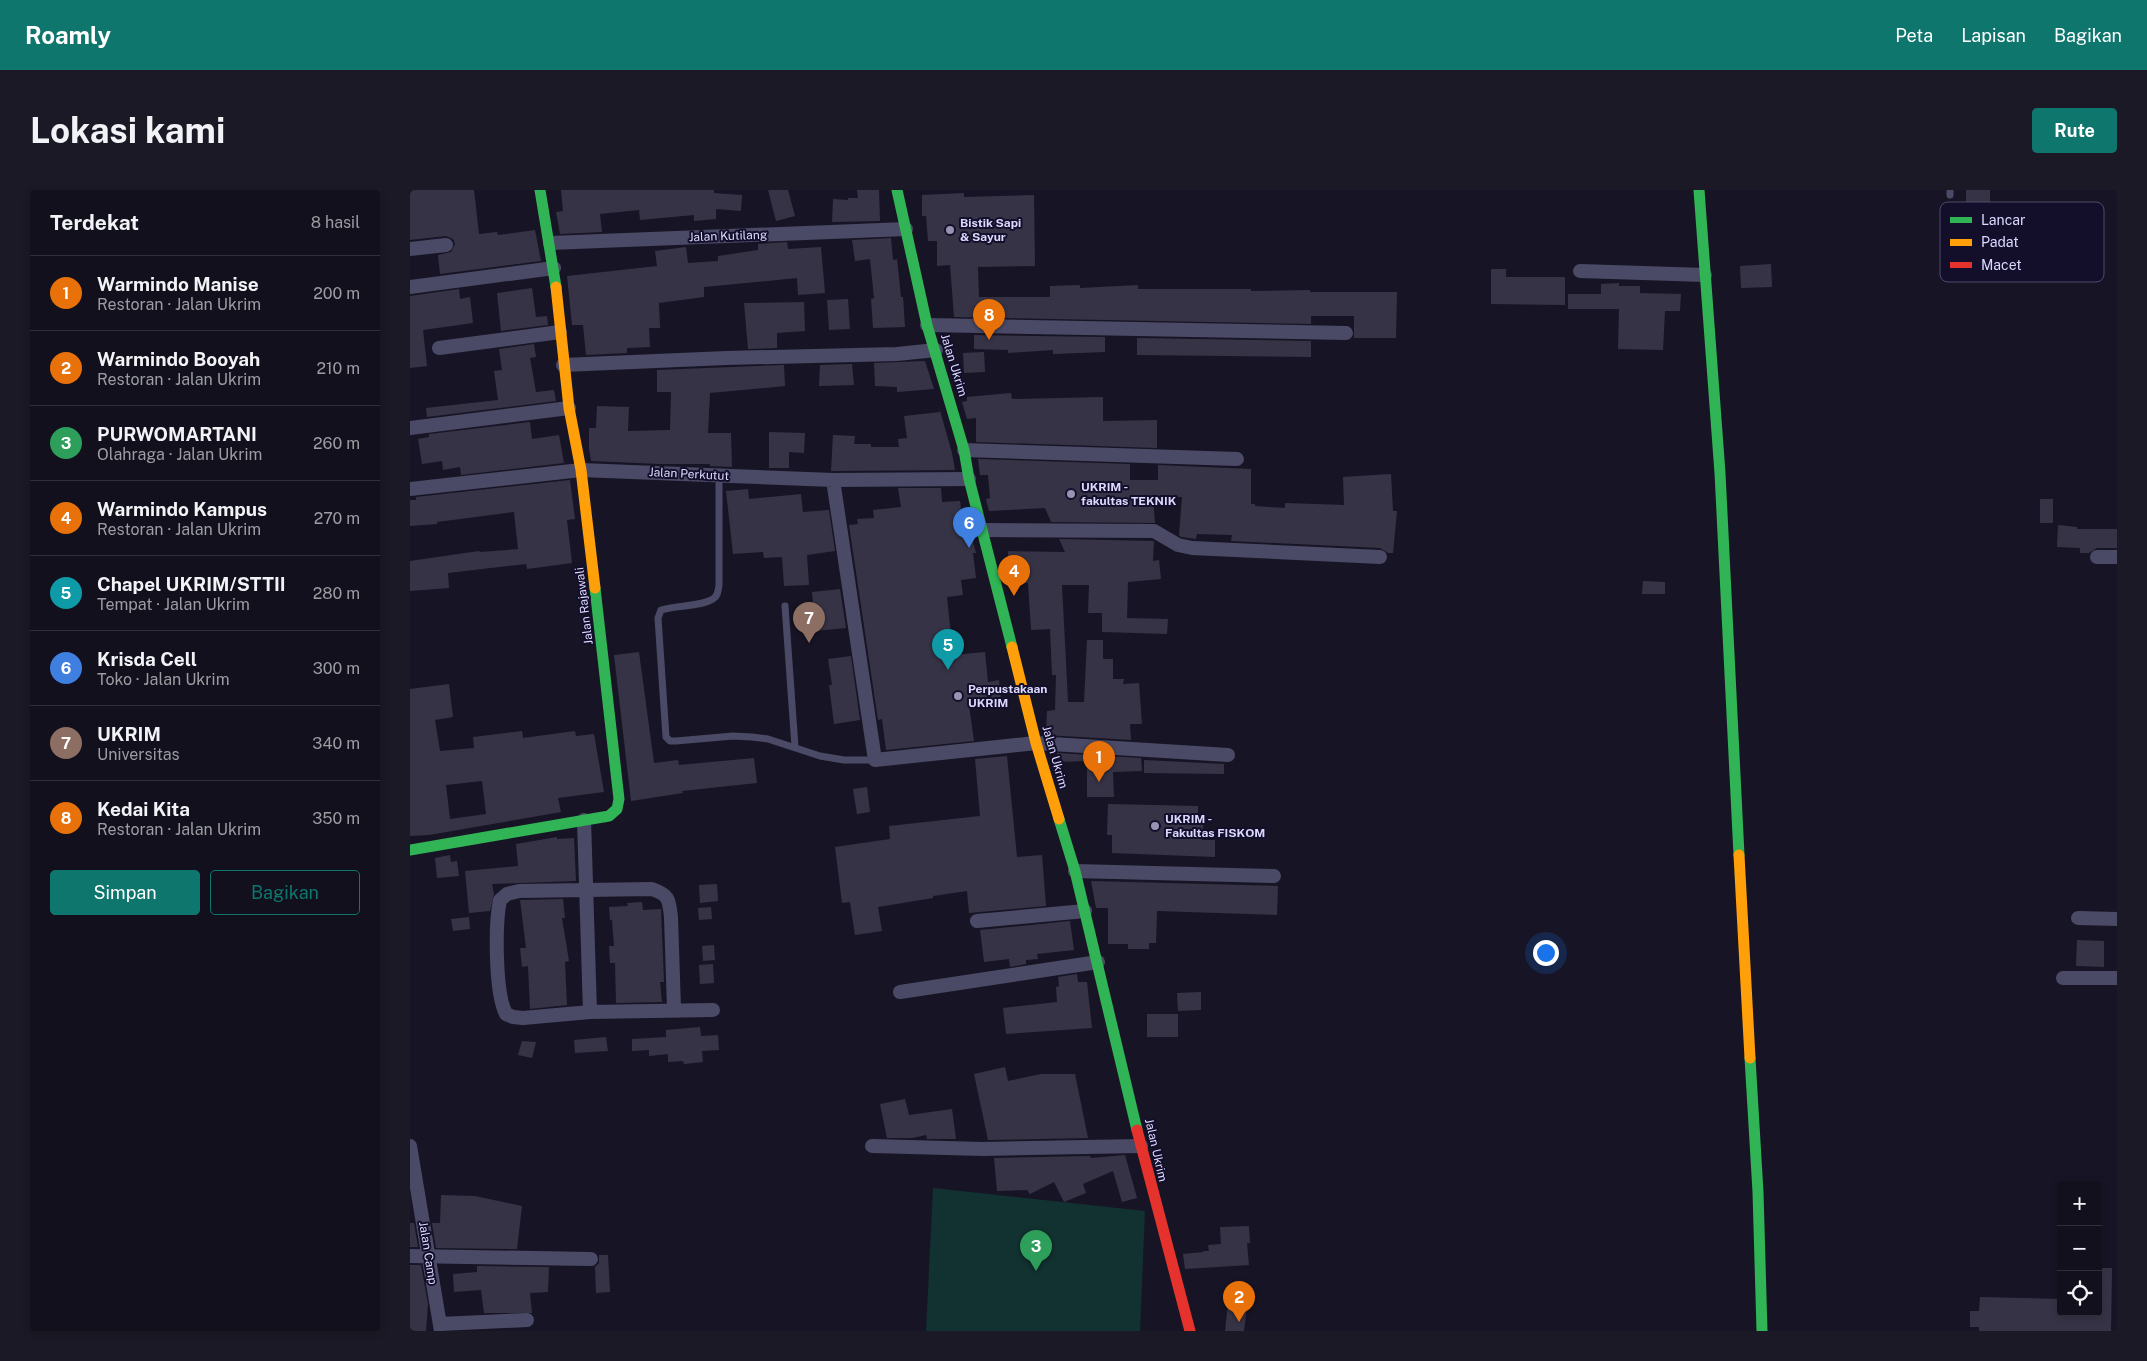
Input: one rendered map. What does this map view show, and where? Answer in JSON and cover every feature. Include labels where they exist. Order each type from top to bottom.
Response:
[{"type":"street","name":"Jalan Rajawali","points":[[410,850],[609,816],[617,809],[619,799],[581,470],[563,365],[554,268],[540,190]]},
{"type":"street","name":"Jalan Ukrim","points":[[897,190],[927,325],[936,350],[964,450],[969,478],[1036,743],[1075,871],[1141,1146],[1190,1331]]},
{"type":"street","points":[[1699,190],[1720,473],[1737,826],[1758,1192],[1762,1331]]},
{"type":"street","name":"Jalan Kutilang","points":[[550,243],[906,229]]},
{"type":"street","points":[[410,249],[446,245]]},
{"type":"street","points":[[410,287],[554,268]]},
{"type":"street","points":[[1580,271],[1705,275]]},
{"type":"street","points":[[927,325],[1346,333]]},
{"type":"street","points":[[439,348],[560,332]]},
{"type":"street","points":[[563,365],[878,354],[936,350]]},
{"type":"street","points":[[410,428],[570,408]]},
{"type":"street","points":[[964,450],[1237,459]]},
{"type":"street","name":"Jalan Perkutut","points":[[410,490],[581,470],[833,480],[969,478]]},
{"type":"street","points":[[833,480],[875,760],[1036,743],[1228,755]]},
{"type":"street","points":[[982,530],[1154,531],[1178,545],[1192,548],[1380,556]]},
{"type":"street","points":[[2097,556],[2117,557]]},
{"type":"street","points":[[584,820],[588,889],[590,1012]]},
{"type":"street","points":[[1075,871],[1274,876]]},
{"type":"street","points":[[674,1009],[671,917],[667,897],[662,893],[652,889],[519,891],[507,894],[500,900],[497,933],[500,982],[503,1008],[506,1014],[523,1018],[590,1012],[674,1009],[713,1010]]},
{"type":"street","points":[[977,922],[1085,911]]},
{"type":"street","points":[[2078,918],[2117,919]]},
{"type":"street","points":[[900,992],[1098,962]]},
{"type":"street","points":[[2062,978],[2117,978]]},
{"type":"street","name":"Jalan Camp","points":[[410,1146],[440,1327]]},
{"type":"street","points":[[872,1146],[983,1149],[1141,1146]]},
{"type":"street","points":[[410,1256],[591,1259]]},
{"type":"street","points":[[440,1327],[526,1320]]},
{"type":"lane","points":[[719,476],[718,594],[713,599],[703,602],[671,606],[661,610],[658,618],[666,737],[670,741],[743,737],[768,739],[820,756],[844,760],[875,760]]},
{"type":"lane","points":[[785,606],[794,747]]},
{"type":"green space","points":[[933,1188],[1145,1211],[1140,1331],[926,1331]]},
{"type":"building","points":[[410,190],[474,190],[479,234],[497,232],[498,235],[535,230],[541,261],[440,274],[438,255],[451,252],[455,244],[453,239],[446,236],[410,240]]},
{"type":"building","points":[[561,190],[714,190],[714,193],[742,195],[741,211],[716,209],[716,219],[694,221],[694,215],[640,220],[639,210],[600,214],[602,232],[560,234],[556,212],[563,211]]},
{"type":"building","points":[[768,190],[788,190],[795,216],[776,221]]},
{"type":"building","points":[[857,190],[879,190],[880,221],[832,222],[833,199],[848,200],[848,198],[858,198]]},
{"type":"building","points":[[1966,190],[1990,190],[1990,202],[1966,202]]},
{"type":"building","points":[[964,193],[964,197],[1034,195],[1035,266],[978,267],[979,297],[1050,297],[1050,286],[1080,285],[1080,288],[1138,285],[1138,289],[1397,292],[1396,338],[1354,338],[1354,316],[1311,316],[1311,324],[954,317],[950,265],[937,266],[937,241],[928,241],[926,216],[922,216],[922,195]]},
{"type":"building","points":[[891,238],[893,260],[897,259],[901,297],[903,297],[905,327],[873,328],[871,299],[874,298],[870,259],[855,261],[852,240]]},
{"type":"building","points":[[787,242],[788,249],[821,247],[825,293],[798,295],[797,278],[704,287],[704,297],[659,303],[660,328],[649,328],[650,347],[627,348],[627,353],[586,355],[583,325],[572,325],[567,276],[657,266],[655,251],[686,247],[688,263],[718,261],[718,256],[758,250],[758,244]]},
{"type":"building","points":[[1771,264],[1772,287],[1741,288],[1740,266]]},
{"type":"building","points":[[1491,269],[1506,269],[1506,277],[1565,277],[1565,305],[1491,304]]},
{"type":"building","points":[[1619,283],[1619,286],[1640,286],[1640,293],[1681,294],[1680,311],[1665,311],[1663,350],[1618,349],[1619,309],[1568,309],[1568,294],[1601,294],[1601,284]]},
{"type":"building","points":[[532,288],[536,317],[547,316],[548,325],[501,331],[497,293]]},
{"type":"building","points":[[459,289],[460,299],[470,297],[473,323],[423,330],[427,366],[410,368],[410,296]]},
{"type":"building","points":[[848,299],[850,329],[829,330],[827,300]]},
{"type":"building","points":[[804,302],[805,331],[777,333],[777,348],[748,349],[744,303]]},
{"type":"building","points":[[974,335],[1105,337],[1105,352],[1053,354],[1053,350],[1008,353],[1008,350],[974,349]]},
{"type":"building","points":[[1137,338],[1311,341],[1311,357],[1137,355]]},
{"type":"building","points":[[534,344],[536,357],[530,358],[536,392],[554,390],[556,401],[427,417],[426,408],[498,400],[494,371],[502,370],[499,349]]},
{"type":"building","points":[[984,352],[985,372],[964,373],[963,353]]},
{"type":"building","points":[[925,361],[934,389],[897,392],[897,387],[875,386],[874,363]]},
{"type":"building","points":[[852,364],[854,385],[819,386],[820,365]]},
{"type":"building","points":[[784,365],[785,386],[710,393],[708,433],[731,433],[732,467],[710,466],[710,464],[591,461],[589,428],[596,428],[597,406],[629,407],[628,431],[670,430],[671,392],[657,392],[657,370]]},
{"type":"building","points":[[1011,393],[1012,399],[1103,397],[1103,421],[1157,420],[1157,448],[976,442],[976,418],[967,419],[962,402],[967,401],[967,397]]},
{"type":"building","points":[[939,407],[955,470],[831,471],[833,435],[855,436],[854,444],[871,444],[871,447],[899,447],[898,439],[907,438],[904,416],[940,412]]},
{"type":"building","points":[[530,422],[532,439],[559,435],[564,463],[461,475],[460,467],[443,470],[442,461],[422,464],[418,439],[429,437],[429,434]]},
{"type":"building","points":[[769,432],[805,433],[804,453],[789,452],[789,468],[769,468]]},
{"type":"building","points":[[978,459],[1130,464],[1130,480],[1158,480],[1158,465],[1251,469],[1251,504],[1255,504],[1255,506],[1285,508],[1285,503],[1344,505],[1343,477],[1391,474],[1393,511],[1397,511],[1393,553],[1388,553],[1380,548],[1231,541],[1232,535],[1197,534],[1196,539],[1181,537],[1179,535],[1182,497],[1153,497],[1155,523],[1051,522],[1045,508],[989,511],[986,499],[990,498],[988,475],[980,475]]},
{"type":"building","points":[[570,480],[575,519],[567,520],[572,563],[527,569],[526,564],[448,573],[449,588],[410,591],[410,561],[479,551],[518,549],[514,512],[437,522],[437,524],[410,526],[410,500],[416,500],[416,497]]},
{"type":"building","points":[[898,488],[941,488],[942,502],[960,501],[962,516],[966,516],[976,553],[973,553],[976,578],[961,580],[963,595],[947,597],[953,655],[985,652],[988,682],[999,680],[1001,701],[969,705],[974,741],[886,750],[882,719],[878,720],[849,525],[858,524],[857,519],[874,518],[873,510],[901,507]]},
{"type":"building","points":[[748,489],[749,499],[801,494],[803,512],[829,510],[835,551],[807,555],[809,585],[784,586],[782,557],[764,558],[763,552],[733,554],[726,491]]},
{"type":"building","points":[[2040,499],[2053,499],[2053,523],[2040,523]]},
{"type":"building","points":[[2058,525],[2077,527],[2077,529],[2117,529],[2117,548],[2097,548],[2089,553],[2080,553],[2080,548],[2057,547]]},
{"type":"building","points":[[1059,539],[1154,541],[1153,561],[1159,560],[1161,579],[1128,582],[1127,618],[1168,619],[1167,634],[1102,632],[1102,613],[1088,613],[1089,585],[1062,585],[1068,702],[1084,702],[1087,640],[1103,640],[1103,659],[1113,659],[1113,679],[1124,679],[1123,684],[1139,683],[1142,724],[1130,724],[1131,740],[1046,735],[1047,711],[1055,710],[1056,675],[1052,675],[1050,629],[1031,630],[1028,583],[1024,583],[1024,581],[1008,582],[1008,551],[1065,552]]},
{"type":"building","points":[[1643,581],[1665,582],[1665,594],[1642,594]]},
{"type":"building","points":[[840,589],[846,628],[816,631],[812,592]]},
{"type":"building","points":[[639,652],[654,763],[678,760],[679,765],[754,758],[757,783],[682,791],[683,793],[631,801],[614,655]]},
{"type":"building","points":[[851,656],[860,720],[834,724],[829,685],[832,685],[828,659]]},
{"type":"building","points":[[449,684],[453,717],[435,720],[440,751],[474,748],[473,737],[522,731],[523,738],[575,731],[576,736],[594,734],[604,792],[558,798],[561,812],[429,835],[410,836],[410,689]],"holes":[[[482,781],[486,814],[450,819],[446,785]]]},
{"type":"building","points":[[1057,753],[1141,758],[1142,771],[1113,772],[1114,797],[1087,797],[1087,761],[1057,762]]},
{"type":"building","points":[[1007,756],[1017,857],[1042,855],[1046,906],[969,913],[967,891],[933,896],[933,898],[878,907],[882,931],[855,935],[850,902],[842,903],[835,847],[890,839],[889,826],[980,816],[975,759]]},
{"type":"building","points":[[1144,760],[1224,764],[1224,774],[1144,773]]},
{"type":"building","points":[[867,787],[870,812],[857,814],[853,789]]},
{"type":"building","name":"UKRIM - Fakultas FISKOM","points":[[1108,804],[1198,806],[1198,817],[1204,817],[1202,840],[1215,840],[1215,857],[1112,853],[1112,835],[1107,835]]},
{"type":"building","points":[[557,837],[557,839],[574,838],[576,881],[492,884],[494,894],[490,911],[469,913],[465,871],[518,866],[516,844]]},
{"type":"building","points":[[450,855],[451,862],[457,861],[459,876],[437,878],[435,858]]},
{"type":"building","points":[[1091,881],[1278,886],[1277,915],[1157,911],[1156,943],[1149,943],[1149,949],[1128,949],[1128,944],[1108,944],[1108,908],[1096,908]]},
{"type":"building","points":[[717,884],[718,901],[700,903],[699,885]]},
{"type":"building","points":[[563,899],[565,918],[562,918],[569,961],[565,962],[567,1005],[530,1009],[528,966],[522,967],[520,948],[526,948],[520,900]]},
{"type":"building","points":[[642,902],[643,910],[661,909],[664,982],[660,982],[662,1002],[616,1003],[615,963],[610,963],[609,946],[614,946],[609,907],[628,906],[627,903]]},
{"type":"building","points":[[711,907],[712,919],[699,920],[698,908]]},
{"type":"building","points":[[469,917],[470,929],[453,931],[451,919]]},
{"type":"building","points":[[1070,921],[1074,950],[1037,954],[1038,959],[1026,960],[1026,964],[1010,967],[1009,959],[984,962],[980,930]]},
{"type":"building","points":[[2077,940],[2104,941],[2104,967],[2076,966]]},
{"type":"building","points":[[714,945],[715,960],[703,961],[702,946]]},
{"type":"building","points":[[713,964],[714,983],[700,984],[699,965]]},
{"type":"building","points":[[1077,974],[1078,982],[1087,982],[1092,1028],[1006,1034],[1003,1008],[1057,1002],[1056,987],[1059,986],[1058,977]]},
{"type":"building","points":[[1201,992],[1201,1010],[1178,1011],[1177,993]]},
{"type":"building","points":[[1147,1014],[1178,1014],[1178,1037],[1147,1037]]},
{"type":"building","points":[[700,1027],[701,1036],[718,1035],[719,1050],[702,1051],[703,1062],[684,1064],[683,1061],[668,1062],[668,1054],[649,1056],[649,1050],[632,1051],[632,1039],[666,1037],[666,1030]]},
{"type":"building","points":[[606,1037],[608,1051],[575,1053],[574,1040]]},
{"type":"building","points":[[522,1041],[536,1042],[532,1058],[518,1055]]},
{"type":"building","points":[[1005,1067],[1008,1081],[1041,1074],[1075,1074],[1088,1138],[988,1140],[974,1074]]},
{"type":"building","points":[[905,1099],[909,1115],[952,1109],[956,1139],[927,1139],[926,1135],[912,1138],[887,1138],[880,1104]]},
{"type":"building","points":[[1125,1155],[1137,1198],[1122,1202],[1113,1171],[1083,1184],[1086,1193],[1064,1202],[1054,1182],[1030,1194],[1027,1190],[997,1191],[994,1158],[1090,1156],[1091,1158]]},
{"type":"building","points":[[441,1195],[475,1196],[522,1206],[517,1249],[436,1248],[432,1223],[440,1223]]},
{"type":"building","points":[[410,1223],[414,1223],[418,1247],[410,1247]]},
{"type":"building","points":[[1249,1226],[1250,1243],[1247,1243],[1249,1265],[1185,1269],[1183,1254],[1209,1251],[1208,1245],[1221,1244],[1220,1227]]},
{"type":"building","points":[[599,1255],[608,1255],[610,1292],[596,1293],[595,1267],[599,1263]]},
{"type":"building","points":[[410,1265],[421,1265],[428,1304],[426,1331],[410,1331]]},
{"type":"building","points":[[477,1266],[549,1267],[548,1292],[530,1293],[532,1313],[484,1313],[481,1290],[454,1292],[453,1274],[477,1272]]},
{"type":"building","points":[[2102,1268],[2112,1268],[2111,1331],[1979,1331],[1979,1327],[1970,1327],[1970,1311],[1979,1311],[1980,1297],[2057,1299],[2057,1316],[2102,1316]]},
{"type":"building","points":[[1228,1304],[1247,1306],[1244,1331],[1225,1331]]},
{"type":"traffic: fast","points":[[540,190],[556,287]]},
{"type":"traffic: fast","points":[[897,190],[927,325],[964,450],[969,479],[1012,647]]},
{"type":"traffic: fast","points":[[1699,190],[1720,473],[1739,855]]},
{"type":"traffic: fast","points":[[410,850],[609,816],[617,809],[619,799],[595,588]]},
{"type":"traffic: fast","points":[[1059,819],[1075,871],[1137,1130]]},
{"type":"traffic: fast","points":[[1750,1058],[1758,1192],[1762,1331]]},
{"type":"traffic: slow","points":[[556,287],[569,408],[581,470],[595,588]]},
{"type":"traffic: slow","points":[[1012,647],[1036,743],[1059,819]]},
{"type":"traffic: slow","points":[[1739,855],[1750,1058]]},
{"type":"traffic: jam","points":[[1137,1130],[1190,1331]]},
{"type":"place","name":"Bistik Sapi & Sayur","points":[[950,230]]},
{"type":"place","name":"Kedai Kita","points":[[989,340]]},
{"type":"place","name":"UKRIM - fakultas TEKNIK","points":[[1071,494]]},
{"type":"place","name":"Krisda Cell","points":[[969,548]]},
{"type":"place","name":"Warmindo Kampus","points":[[1014,596]]},
{"type":"place","name":"UKRIM","points":[[809,643]]},
{"type":"place","name":"Chapel UKRIM/STTII","points":[[948,670]]},
{"type":"place","name":"Perpustakaan UKRIM","points":[[958,696]]},
{"type":"place","name":"Warmindo Manise","points":[[1099,782]]},
{"type":"place","name":"UKRIM - Fakultas FISKOM","points":[[1155,826]]},
{"type":"place","name":"PURWOMARTANI","points":[[1036,1271]]},
{"type":"place","name":"Warmindo Booyah","points":[[1239,1322]]}]
